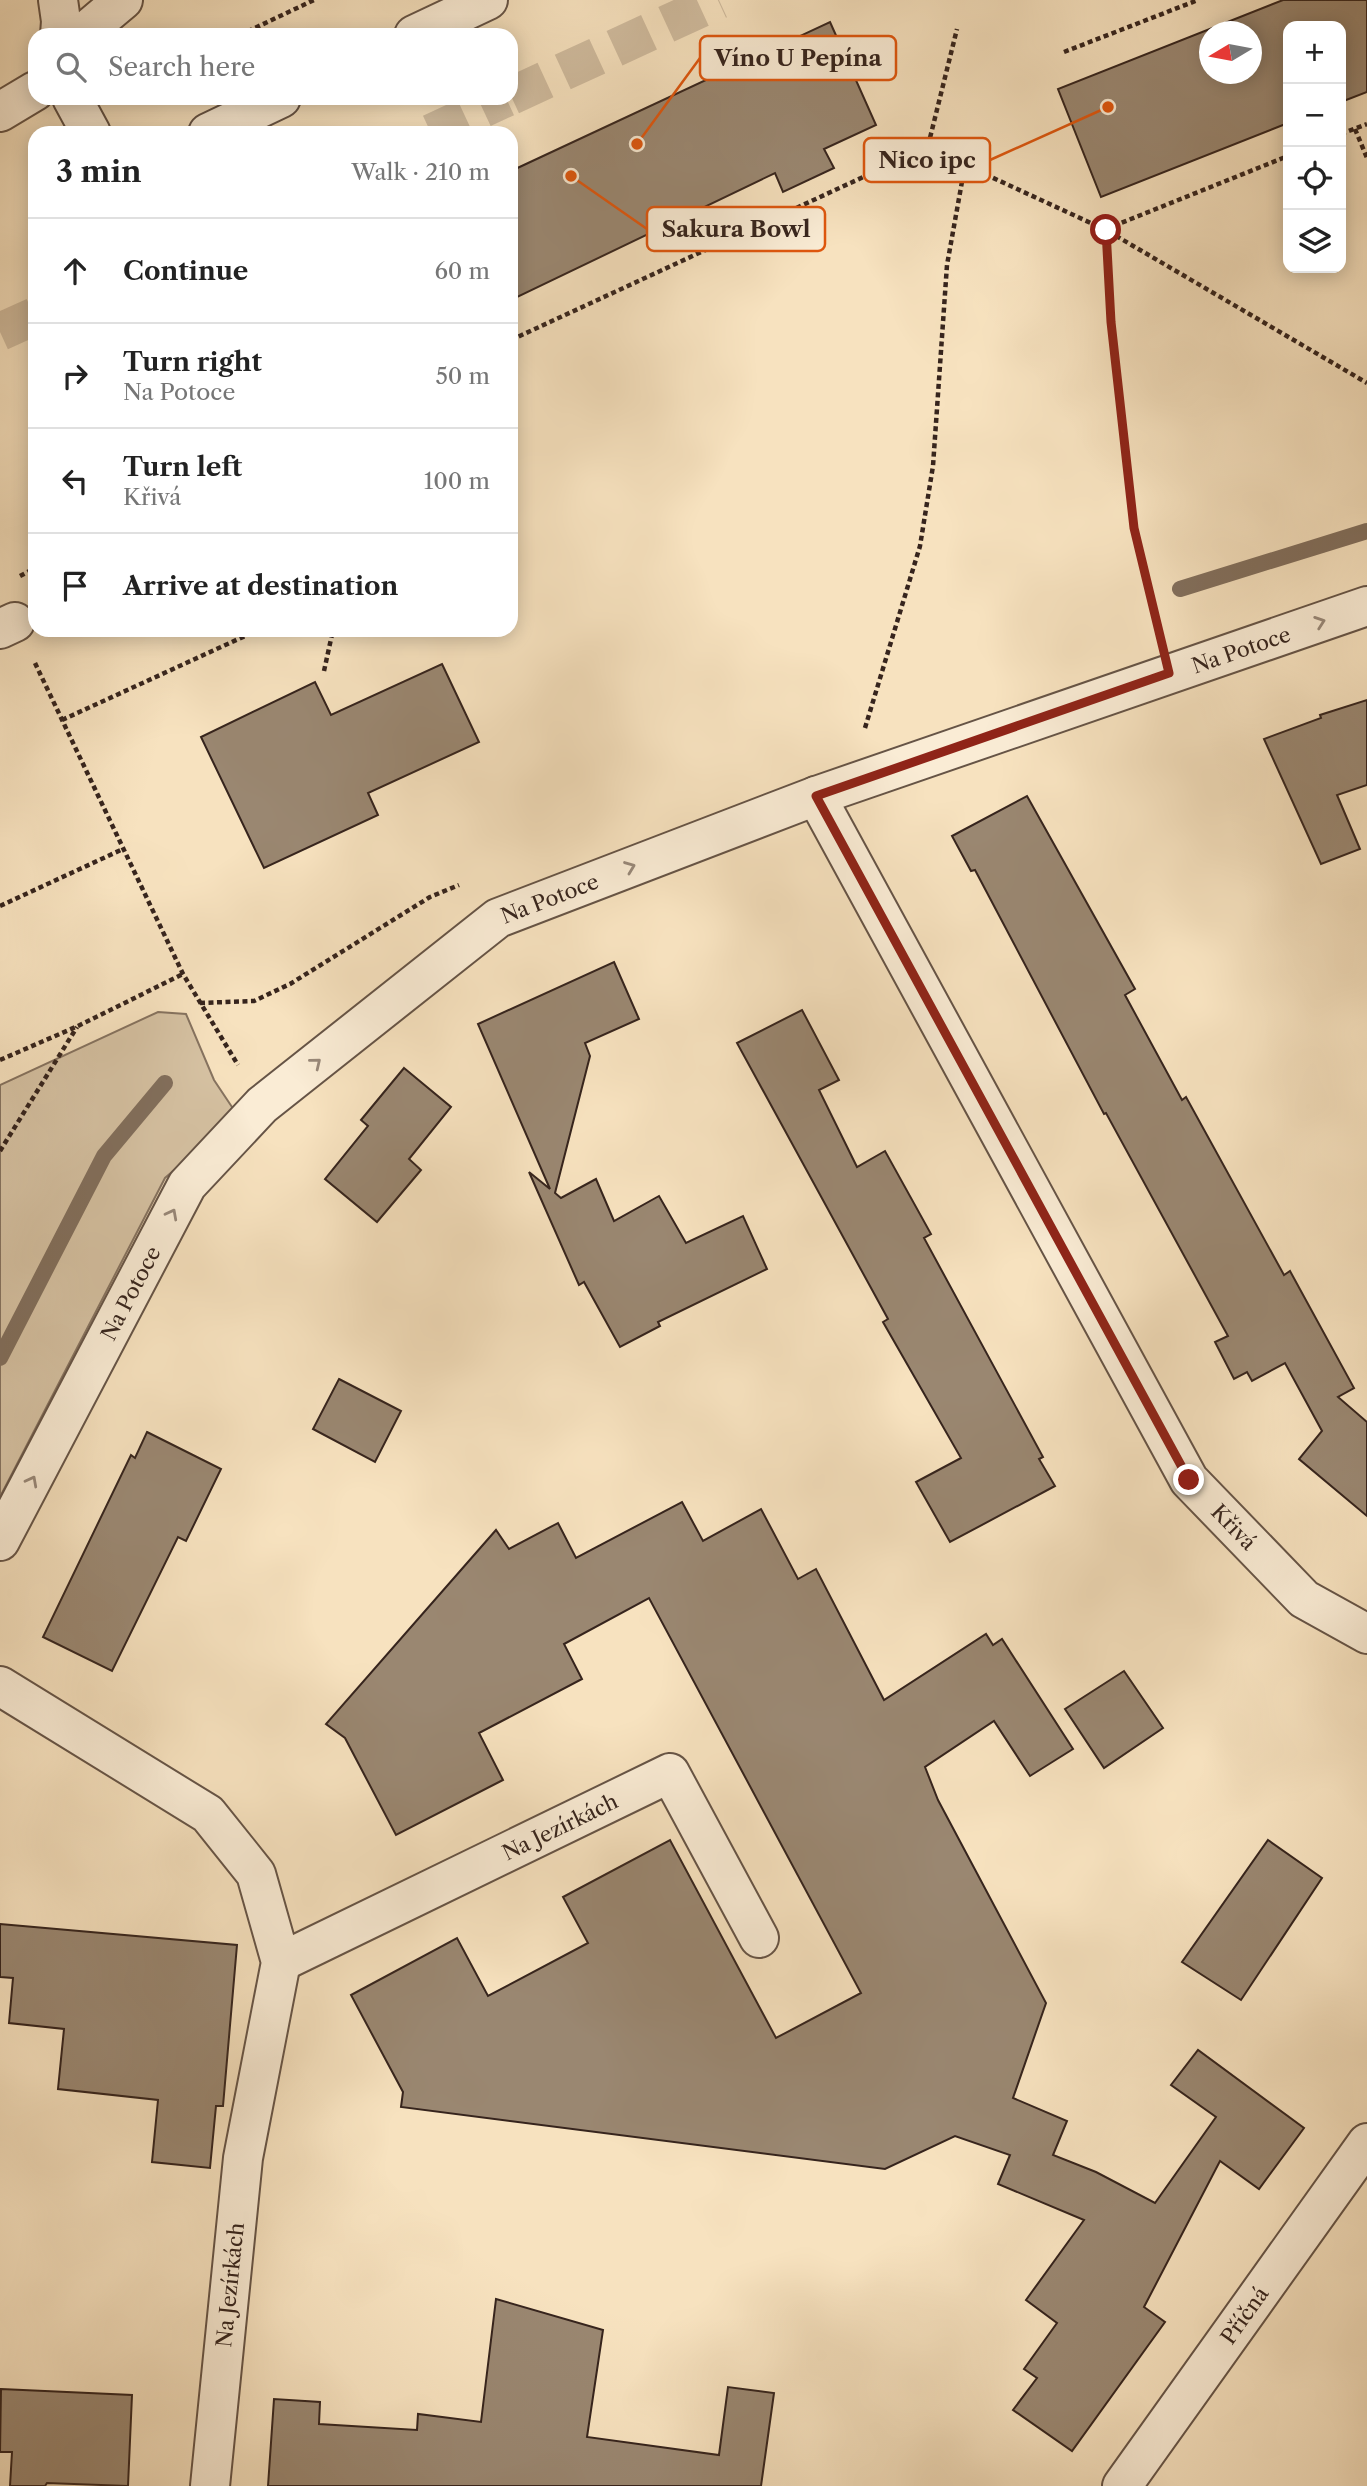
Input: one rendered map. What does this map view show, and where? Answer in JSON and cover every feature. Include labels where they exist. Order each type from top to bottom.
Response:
[{"type":"street","points":[[58,0],[60,28]]},
{"type":"street","points":[[91,28],[123,0]]},
{"type":"street","points":[[429,28],[488,0]]},
{"type":"street","points":[[0,112],[28,95]]},
{"type":"street","points":[[76,105],[87,126]]},
{"type":"street","points":[[223,126],[266,105]]},
{"type":"street","name":"Na Potoce","points":[[0,1541],[187,1185],[262,1105],[498,918],[816,796],[1367,606]]},
{"type":"street","name":"Křivá","points":[[816,796],[1189,1480],[1304,1600],[1367,1634]]},
{"type":"street","name":"Na Jezírkách","points":[[0,1686],[208,1814],[256,1874],[281,1962],[243,2158],[210,2486]]},
{"type":"street","name":"Na Jezírkách","points":[[281,1962],[670,1773],[759,1938]]},
{"type":"street","name":"Příčná","points":[[1122,2486],[1367,2143]]},
{"type":"path","points":[[255,28],[314,0]]},
{"type":"path","points":[[1064,52],[1198,0]]},
{"type":"path","points":[[926,154],[957,29]]},
{"type":"path","points":[[1346,132],[1367,124]]},
{"type":"path","points":[[1355,129],[1367,158]]},
{"type":"path","points":[[518,337],[900,160],[926,154],[950,158],[1106,230],[1367,383]]},
{"type":"path","points":[[1106,230],[1283,158]]},
{"type":"path","points":[[864,731],[920,546],[933,466],[947,265],[965,165]]},
{"type":"path","points":[[1106,230],[1111,322],[1134,528],[1169,673]]},
{"type":"path","points":[[8,625],[62,720],[183,974],[262,1105]]},
{"type":"path","points":[[62,720],[243,637]]},
{"type":"path","points":[[324,671],[331,637]]},
{"type":"path","points":[[0,906],[123,849]]},
{"type":"path","points":[[0,1060],[78,1026],[183,974]]},
{"type":"path","points":[[0,1151],[78,1026]]},
{"type":"shaded area","points":[[158,1012],[186,1014],[214,1080],[238,1116],[165,1178],[0,1497],[0,1085]]},
{"type":"building","points":[[1283,0],[1367,0],[1367,92],[1346,100],[1346,21],[1283,21],[1283,125],[1101,197],[1058,89],[1199,33],[1199,84],[1262,84],[1262,21],[1230,21]]},
{"type":"building","points":[[830,22],[876,125],[824,149],[834,168],[783,192],[775,173],[518,297],[518,168]]},
{"type":"building","points":[[442,664],[479,742],[368,793],[378,815],[264,868],[201,737],[315,682],[331,715]]},
{"type":"building","points":[[1367,700],[1367,785],[1337,795],[1360,849],[1321,864],[1264,739],[1321,718],[1320,715]]},
{"type":"building","points":[[1027,796],[1135,989],[1125,995],[1182,1100],[1186,1097],[1284,1275],[1290,1271],[1354,1388],[1338,1397],[1367,1422],[1367,1516],[1299,1459],[1322,1431],[1285,1363],[1252,1381],[1247,1372],[1234,1379],[1215,1342],[1228,1336],[1106,1113],[1104,1114],[975,870],[971,871],[952,836]]},
{"type":"building","points":[[614,962],[639,1019],[585,1043],[590,1056],[555,1193],[561,1198],[596,1179],[614,1221],[659,1196],[686,1243],[743,1216],[767,1269],[658,1322],[660,1326],[620,1347],[584,1282],[579,1285],[529,1172],[550,1189],[478,1024]]},
{"type":"building","points":[[802,1010],[839,1080],[819,1090],[857,1167],[885,1151],[931,1234],[924,1238],[1043,1457],[1039,1459],[1055,1486],[950,1542],[916,1482],[961,1458],[883,1322],[888,1319],[737,1043]]},
{"type":"building","points":[[404,1068],[451,1107],[409,1159],[421,1170],[377,1222],[325,1179],[368,1126],[361,1120]]},
{"type":"building","points":[[339,1379],[401,1411],[375,1462],[313,1429]]},
{"type":"building","points":[[147,1432],[221,1469],[186,1541],[178,1537],[112,1671],[43,1637],[131,1455],[135,1458]]},
{"type":"building","points":[[682,1502],[703,1541],[761,1509],[798,1579],[816,1569],[884,1700],[986,1634],[993,1645],[1002,1639],[1073,1749],[1030,1776],[994,1721],[925,1767],[938,1800],[1046,2003],[1013,2098],[1067,2121],[1053,2155],[1096,2172],[1155,2203],[1216,2117],[1171,2085],[1198,2050],[1304,2128],[1259,2189],[1220,2161],[1144,2307],[1165,2322],[1072,2451],[1013,2410],[1037,2378],[1024,2369],[1057,2323],[1026,2300],[1084,2220],[998,2184],[1010,2155],[955,2136],[885,2169],[401,2107],[403,2092],[351,1995],[457,1938],[488,1996],[588,1943],[563,1897],[670,1840],[776,2038],[861,1993],[649,1598],[564,1644],[582,1679],[479,1733],[503,1780],[396,1835],[345,1738],[326,1724],[496,1530],[509,1549],[558,1523],[576,1558]]},
{"type":"building","points":[[1124,1671],[1163,1728],[1104,1768],[1065,1709]]},
{"type":"building","points":[[1268,1840],[1322,1878],[1241,2000],[1182,1962]]},
{"type":"building","points":[[0,1924],[237,1945],[223,2106],[216,2106],[210,2168],[152,2162],[158,2100],[58,2089],[64,2029],[9,2023],[13,1978],[0,1977]]},
{"type":"building","points":[[496,2299],[603,2330],[587,2437],[719,2455],[728,2387],[774,2393],[761,2486],[268,2486],[274,2399],[320,2402],[319,2424],[417,2430],[418,2414],[481,2422]]},
{"type":"building","points":[[1,2389],[132,2395],[128,2486],[47,2483],[45,2486],[10,2486],[12,2452],[0,2452]]},
{"type":"waterway","points":[[1180,589],[1367,531]]},
{"type":"waterway","points":[[0,1358],[104,1156],[165,1083]]},
{"type":"tunnel","points":[[518,93],[719,0]]},
{"type":"tunnel","points":[[446,126],[491,105]]},
{"type":"tunnel","points":[[0,332],[28,319]]},
{"type":"place","name":"Nico ipc","points":[[1108,107]]},
{"type":"place","name":"Víno U Pepína","points":[[637,144]]},
{"type":"place","name":"Sakura Bowl","points":[[571,176]]},
{"type":"route","points":[[1106,230],[1111,322],[1134,528],[1169,673],[816,796],[1189,1480]]}]
